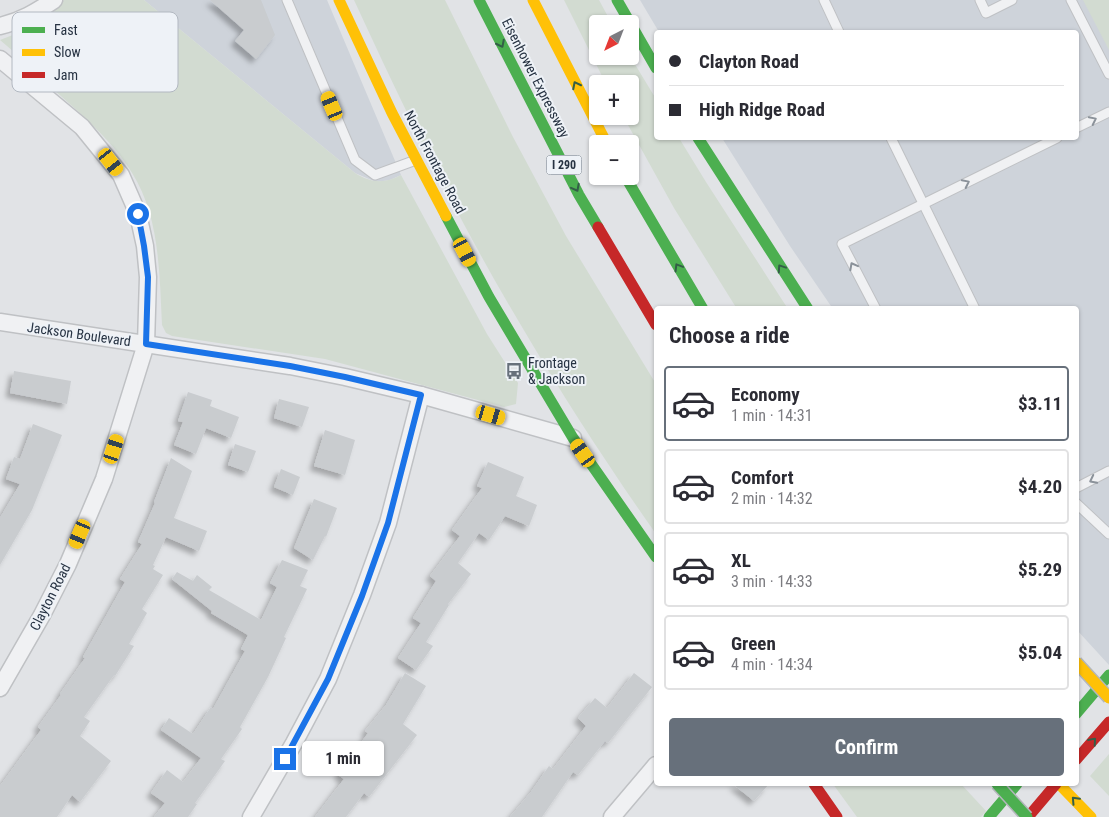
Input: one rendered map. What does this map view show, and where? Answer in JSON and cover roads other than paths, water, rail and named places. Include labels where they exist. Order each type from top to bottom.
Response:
[{"type":"main road","name":"North Frontage Road","points":[[339,0],[392,113],[489,297],[573,438]]},
{"type":"main road","name":"Eisenhower Expressway","points":[[479,0],[580,195],[654,322]]},
{"type":"main road","points":[[533,0],[602,135]]},
{"type":"main road","points":[[617,0],[654,65]]},
{"type":"main road","points":[[699,140],[806,306]]},
{"type":"main road","points":[[630,185],[701,306]]},
{"type":"main road","points":[[573,438],[654,554]]},
{"type":"main road","points":[[1079,665],[1109,698]]},
{"type":"main road","points":[[1079,710],[1109,675]]},
{"type":"main road","points":[[1079,757],[1109,722]]},
{"type":"main road","points":[[815,786],[837,817]]},
{"type":"main road","points":[[999,786],[1027,817],[1056,786]]},
{"type":"main road","points":[[989,817],[1015,786]]},
{"type":"main road","points":[[1060,786],[1091,817]]},
{"type":"street","points":[[36,12],[54,0]]},
{"type":"street","name":"Clayton Road","points":[[0,59],[12,69]]},
{"type":"street","name":"Clayton Road","points":[[0,688],[68,564],[104,478],[146,344],[148,277],[138,214],[121,175],[82,127],[40,92]]},
{"type":"street","name":"Jackson Boulevard","points":[[0,322],[290,366],[345,377],[421,395],[573,438]]},
{"type":"street","points":[[252,817],[328,679],[362,596],[388,523],[421,395]]},
{"type":"street","points":[[612,817],[654,767]]},
{"type":"lane","points":[[286,0],[355,160],[375,175],[417,160]]},
{"type":"lane","points":[[824,0],[838,30]]},
{"type":"lane","points":[[980,0],[986,13],[1012,0]]},
{"type":"lane","points":[[1071,0],[1109,74]]},
{"type":"lane","points":[[1079,127],[1109,112]]},
{"type":"lane","points":[[892,140],[975,306]]},
{"type":"lane","points":[[874,306],[842,244],[1053,140]]},
{"type":"lane","points":[[1079,486],[1109,471]]},
{"type":"lane","points":[[1079,505],[1109,534]]},
{"type":"place","name":"Frontage & Jackson","points":[[514,371]]}]
